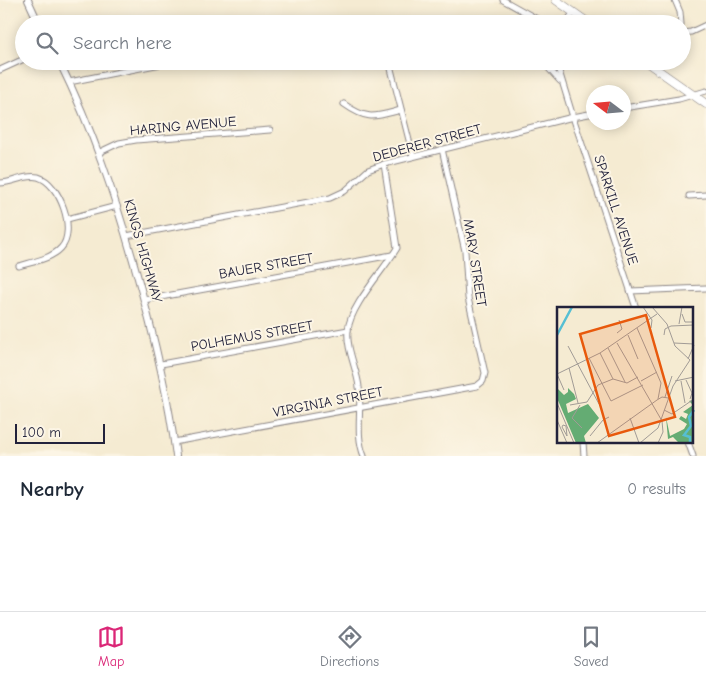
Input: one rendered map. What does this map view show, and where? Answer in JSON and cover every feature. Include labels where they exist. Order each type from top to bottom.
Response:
[{"type":"main road","points":[[556,0],[578,15]]},
{"type":"main road","points":[[658,70],[706,104]]},
{"type":"street","points":[[28,0],[35,15]]},
{"type":"street","points":[[503,0],[530,15]]},
{"type":"street","points":[[675,0],[680,15]]},
{"type":"street","points":[[691,32],[706,25]]},
{"type":"street","points":[[0,70],[15,63]]},
{"type":"street","name":"KINGS HIGHWAY","points":[[63,70],[100,152],[126,236],[161,364],[176,456]]},
{"type":"street","points":[[69,82],[130,70]]},
{"type":"street","points":[[391,70],[413,156]]},
{"type":"street","points":[[551,70],[564,88]]},
{"type":"street","name":"SPARKILL AVENUE","points":[[559,70],[636,307]]},
{"type":"street","points":[[631,107],[706,91]]},
{"type":"street","points":[[344,104],[366,117],[401,110]]},
{"type":"street","name":"DEDERER STREET","points":[[126,236],[330,198],[346,191],[368,170],[384,164],[586,115]]},
{"type":"street","name":"HARING AVENUE","points":[[100,152],[119,144],[136,140],[270,130]]},
{"type":"street","name":"MARY STREET","points":[[442,149],[464,251],[468,298],[485,373],[483,380]]},
{"type":"street","points":[[364,456],[360,436],[360,387],[348,330],[352,317],[367,288],[397,248],[384,164]]},
{"type":"street","points":[[0,183],[31,177],[37,177],[48,182],[56,191],[67,219],[68,230],[66,240],[55,254],[19,266]]},
{"type":"street","points":[[689,196],[706,195]]},
{"type":"street","points":[[67,219],[117,206]]},
{"type":"street","name":"BAUER STREET","points":[[144,300],[392,255]]},
{"type":"street","points":[[630,290],[706,288]]},
{"type":"street","name":"POLHEMUS STREET","points":[[161,364],[348,330]]},
{"type":"street","name":"VIRGINIA STREET","points":[[174,442],[476,386],[483,380]]},
{"type":"street","points":[[583,443],[584,456]]},
{"type":"street","points":[[688,443],[693,456]]}]
